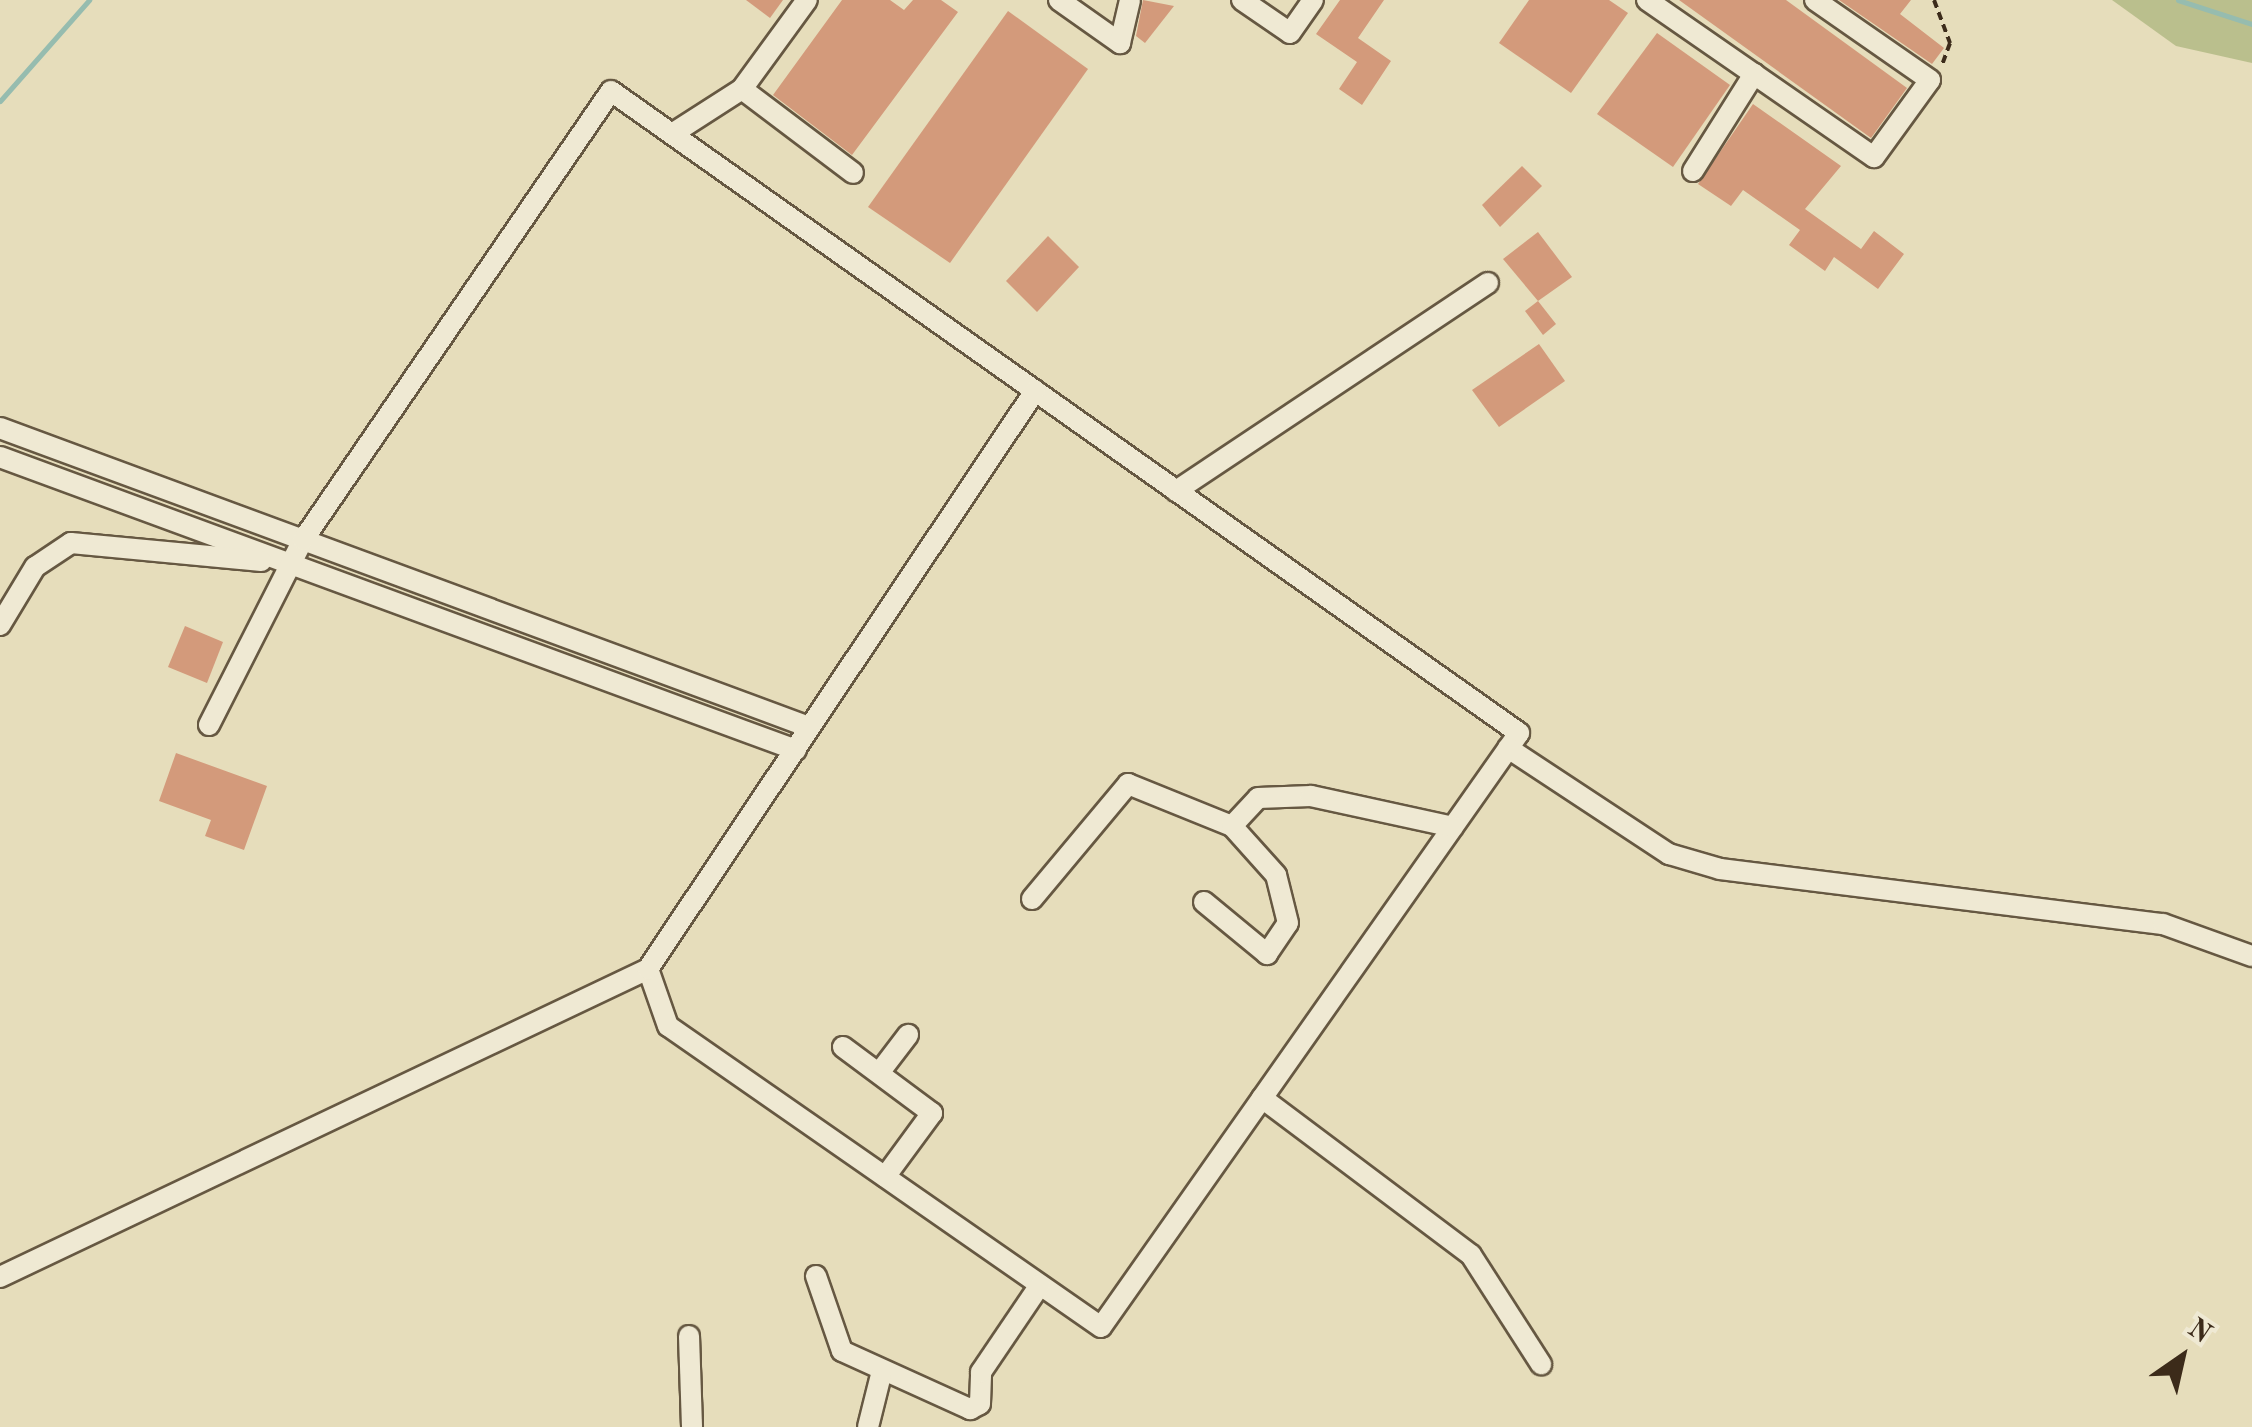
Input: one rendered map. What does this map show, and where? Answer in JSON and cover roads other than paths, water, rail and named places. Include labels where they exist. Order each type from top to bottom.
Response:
[{"type":"street","points":[[672,134],[742,89],[807,0]]},
{"type":"street","points":[[1059,0],[1120,44],[1130,0]]},
{"type":"street","points":[[1242,0],[1290,33],[1313,0]]},
{"type":"street","points":[[1647,0],[1874,157],[1930,80],[1815,0]]},
{"type":"street","points":[[1692,171],[1754,74]]},
{"type":"street","points":[[742,89],[853,173]]},
{"type":"street","points":[[209,725],[303,540],[611,91],[1519,733],[1101,1327],[668,1026],[648,969]]},
{"type":"street","points":[[1176,490],[1488,284]]},
{"type":"street","points":[[0,1277],[648,969],[1036,391]]},
{"type":"street","points":[[0,428],[809,727]]},
{"type":"street","points":[[0,457],[796,750]]},
{"type":"street","points":[[0,625],[35,567],[70,543],[291,564]]},
{"type":"street","points":[[1508,748],[1670,854],[1703,864],[2163,924],[2252,956]]},
{"type":"street","points":[[1032,899],[1128,784],[1232,826],[1276,875],[1288,924],[1267,954],[1204,902]]},
{"type":"street","points":[[1232,826],[1258,798],[1311,796],[1453,827]]},
{"type":"street","points":[[879,1074],[908,1035]]},
{"type":"street","points":[[843,1047],[932,1114],[884,1176]]},
{"type":"street","points":[[1262,1098],[1472,1255],[1541,1364]]},
{"type":"street","points":[[816,1276],[842,1351],[881,1375],[977,1406],[982,1372],[1040,1284]]},
{"type":"street","points":[[690,1336],[692,1427]]},
{"type":"street","points":[[868,1427],[881,1375]]},
{"type":"waterway","points":[[0,101],[89,0]]},
{"type":"waterway","points":[[2178,0],[2252,24]]}]
